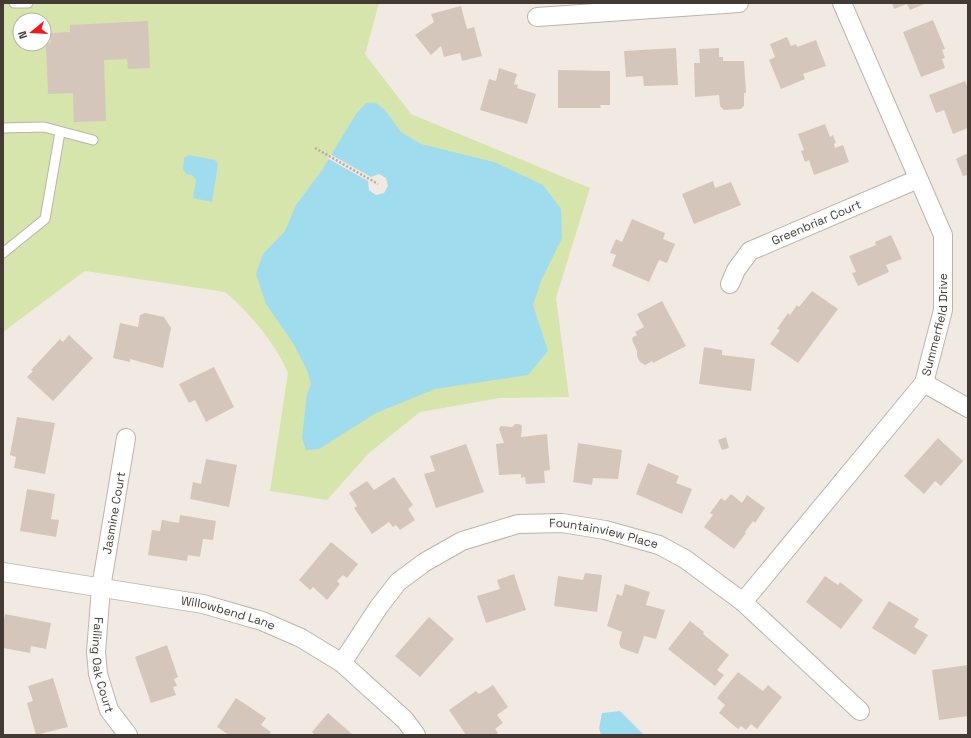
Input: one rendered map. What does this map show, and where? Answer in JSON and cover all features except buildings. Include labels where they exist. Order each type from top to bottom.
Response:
[{"type":"street","points":[[537,17],[739,3]]},
{"type":"street","name":"Summerfield Drive","points":[[743,602],[924,383],[943,310],[943,235],[842,3]]},
{"type":"street","name":"Greenbriar Court","points":[[730,284],[736,270],[750,251],[918,179]]},
{"type":"street","points":[[924,383],[968,408]]},
{"type":"street","name":"Jasmine Court","points":[[101,588],[126,438]]},
{"type":"street","name":"Fountainview Place","points":[[342,663],[378,608],[398,582],[425,562],[462,541],[518,524],[562,523],[605,530],[659,545],[685,559],[743,602],[860,711]]},
{"type":"street","name":"Willowbend Lane","points":[[3,572],[203,604],[262,621],[301,638],[342,663],[404,720],[416,735]]},
{"type":"street","name":"Falling Oak Court","points":[[101,588],[96,652],[98,674],[109,710],[128,735]]},
{"type":"lane","points":[[14,3],[28,3]]},
{"type":"lane","points":[[3,128],[44,127],[94,140]]},
{"type":"lane","points":[[3,253],[45,219],[60,132]]},
{"type":"path","points":[[315,148],[378,184]]},
{"type":"green space","points":[[3,3],[379,3],[365,54],[411,114],[590,188],[556,298],[569,397],[500,398],[420,412],[369,453],[327,500],[270,491],[288,373],[283,362],[261,329],[234,300],[225,292],[85,271],[3,332]]},
{"type":"water","points":[[366,103],[376,103],[385,110],[401,132],[421,144],[494,162],[543,185],[561,209],[562,238],[541,281],[533,305],[548,351],[528,375],[435,389],[376,413],[319,449],[306,450],[302,438],[307,394],[311,384],[307,370],[293,343],[266,304],[256,274],[263,254],[285,231],[296,205],[322,170],[356,114]]},
{"type":"water","points":[[189,155],[215,160],[218,164],[212,202],[193,198],[196,180],[192,175],[186,174],[183,169],[184,158]]},
{"type":"water","points":[[620,711],[644,735],[601,735],[599,728],[602,713]]},
{"type":"pier","points":[[330,154],[371,177],[379,174],[386,178],[388,186],[384,193],[376,195],[369,190],[368,181],[327,158]]}]
